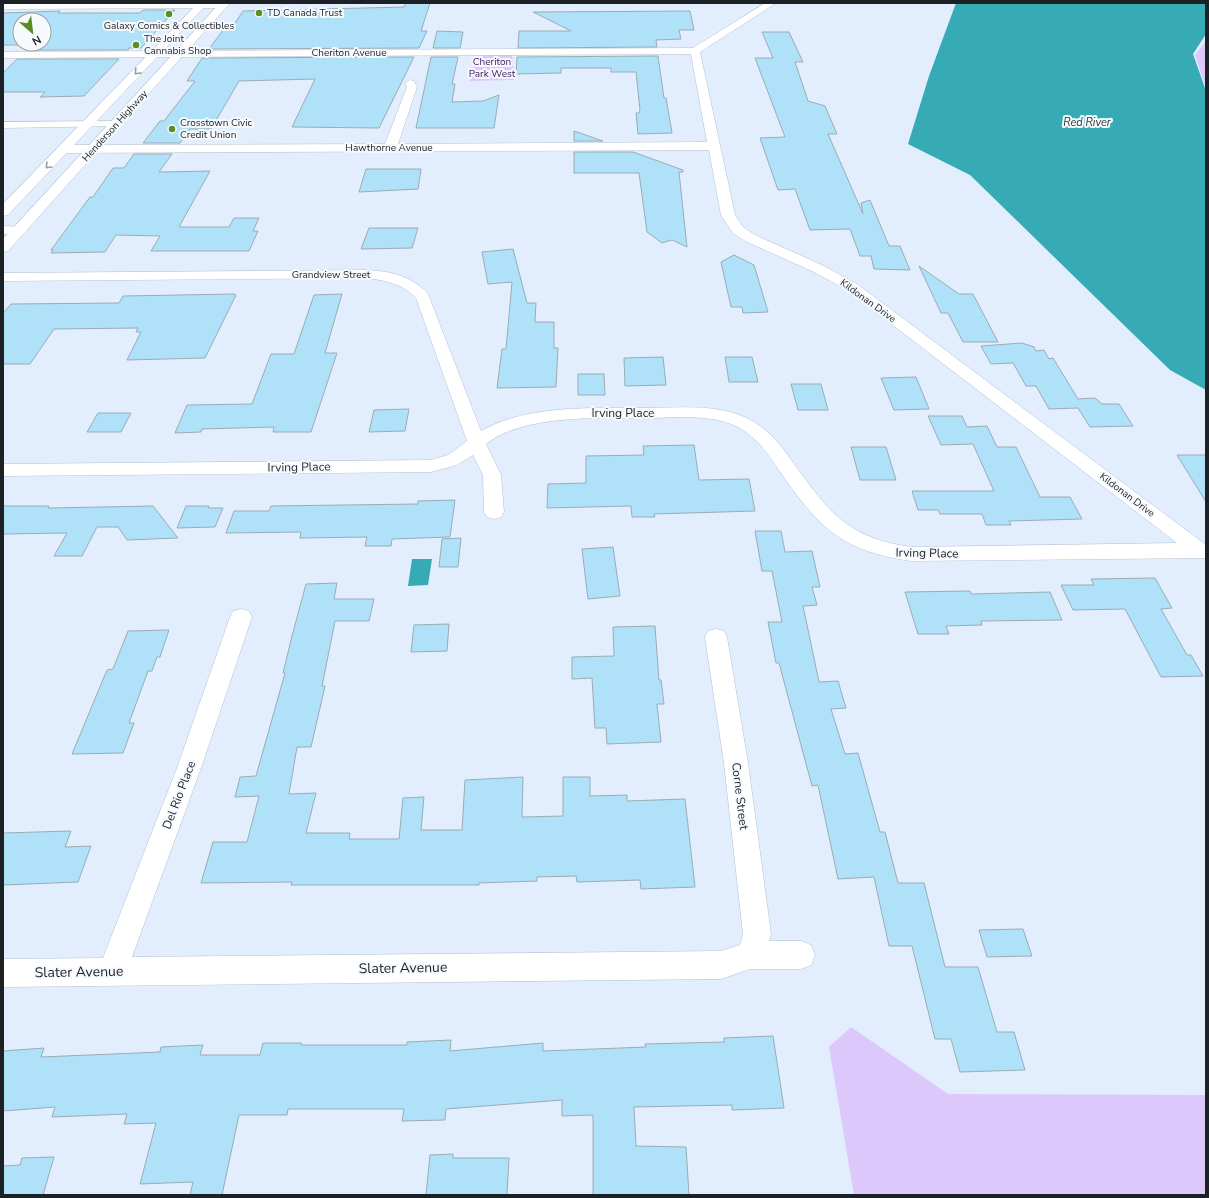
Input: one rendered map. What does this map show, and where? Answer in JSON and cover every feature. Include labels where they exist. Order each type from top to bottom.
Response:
[{"type":"main road","name":"Henderson Highway","points":[[3,212],[202,4]]},
{"type":"main road","name":"Henderson Highway","points":[[3,248],[224,4]]},
{"type":"street","points":[[695,51],[771,3]]},
{"type":"street","points":[[3,6],[224,4]]},
{"type":"street","name":"Cheriton Avenue","points":[[3,55],[695,51]]},
{"type":"street","name":"Kildonan Drive","points":[[695,51],[728,215],[738,230],[757,242],[820,269],[852,287],[1202,553]]},
{"type":"street","points":[[390,148],[412,87],[410,84]]},
{"type":"street","points":[[3,125],[116,124]]},
{"type":"street","name":"Hawthorne Avenue","points":[[64,149],[715,146]]},
{"type":"street","points":[[3,230],[20,230]]},
{"type":"street","name":"Grandview Street","points":[[3,277],[364,274],[386,276],[412,285],[423,297],[477,441],[492,475],[494,512]]},
{"type":"street","name":"Irving Place","points":[[3,470],[431,466],[455,459],[488,434],[506,427],[539,419],[568,414],[710,414],[734,419],[755,429],[770,443],[812,503],[833,526],[862,544],[879,549],[911,554],[1202,553]]},
{"type":"street","name":"Del Rio Place","points":[[112,972],[189,768],[241,617]]},
{"type":"street","name":"Corne Street","points":[[716,638],[736,763],[757,934],[750,955]]},
{"type":"street","name":"Slater Avenue","points":[[3,973],[721,965],[750,955],[801,954]]},
{"type":"green space","points":[[1206,41],[1206,88],[1195,55]]},
{"type":"green space","name":"Cheriton Park West","points":[[477,55],[512,55],[514,80],[470,81]]},
{"type":"green space","points":[[851,1027],[948,1094],[1206,1095],[1206,1195],[854,1195],[829,1047]]},
{"type":"water","name":"Red River","points":[[956,3],[1206,3],[1206,34],[1193,54],[1206,91],[1206,390],[1170,370],[970,175],[908,144],[929,76]]},
{"type":"water","points":[[412,559],[432,559],[428,585],[408,586]]},
{"type":"building","points":[[406,3],[430,3],[421,31],[427,31],[419,48],[209,49],[226,26],[233,26],[243,11],[404,7]]},
{"type":"building","points":[[143,10],[175,10],[141,48],[129,48],[128,50],[52,50],[52,12],[32,12],[60,11],[58,13],[140,13]]},
{"type":"building","points":[[690,11],[694,30],[679,30],[681,39],[656,40],[657,47],[518,48],[519,31],[571,31],[533,12]]},
{"type":"building","points":[[3,13],[12,13],[12,45],[3,45]]},
{"type":"building","points":[[437,31],[463,32],[460,48],[433,48]]},
{"type":"building","points":[[762,32],[789,32],[803,62],[795,62],[808,101],[825,106],[837,134],[828,134],[863,214],[861,203],[870,200],[889,246],[900,246],[910,270],[874,269],[871,256],[860,256],[850,229],[810,230],[795,189],[778,190],[760,138],[785,137],[755,58],[773,58]]},
{"type":"building","points":[[658,56],[664,98],[666,98],[672,133],[638,134],[636,113],[639,113],[640,110],[636,72],[611,72],[611,68],[561,68],[561,73],[516,74],[517,57]]},
{"type":"building","points":[[414,57],[379,128],[292,127],[315,79],[239,81],[211,129],[190,129],[180,143],[143,143],[160,121],[164,121],[195,81],[187,81],[202,58]]},
{"type":"building","points":[[431,57],[458,57],[452,84],[455,84],[452,102],[483,101],[499,95],[494,128],[416,128]]},
{"type":"building","points":[[17,59],[119,59],[84,96],[40,97],[45,92],[3,92],[3,73]]},
{"type":"building","points":[[574,131],[603,141],[574,141]]},
{"type":"building","points":[[574,152],[633,152],[683,170],[683,172],[679,172],[687,247],[672,240],[662,243],[647,232],[639,173],[574,173]]},
{"type":"building","points":[[134,154],[172,154],[159,172],[210,171],[179,227],[229,227],[234,218],[259,218],[253,231],[258,231],[249,251],[151,251],[160,236],[116,235],[105,252],[51,253],[53,250],[51,250],[90,197],[93,197],[113,168],[124,168]]},
{"type":"building","points":[[366,169],[421,169],[418,189],[359,192]]},
{"type":"building","points":[[369,228],[418,228],[412,248],[361,249]]},
{"type":"building","points":[[513,249],[527,303],[536,303],[535,322],[554,322],[554,348],[558,348],[556,387],[497,388],[502,349],[506,349],[512,282],[488,284],[482,252]]},
{"type":"building","points":[[734,255],[754,265],[768,312],[743,313],[742,307],[731,307],[721,262]]},
{"type":"building","points":[[919,266],[959,294],[973,294],[998,342],[963,342],[948,313],[941,313]]},
{"type":"building","points":[[342,294],[325,353],[337,353],[311,432],[273,432],[274,427],[202,429],[201,432],[175,433],[187,405],[252,404],[271,354],[294,354],[314,295]]},
{"type":"building","points":[[236,295],[205,358],[127,360],[141,332],[136,332],[138,328],[54,329],[30,364],[3,364],[3,313],[11,304],[119,303],[123,296]]},
{"type":"building","points":[[1022,343],[1034,347],[1036,351],[1044,350],[1049,359],[1053,358],[1078,399],[1095,398],[1102,404],[1119,404],[1133,426],[1090,427],[1078,408],[1049,409],[1036,386],[1026,386],[1013,363],[991,364],[981,346]]},
{"type":"building","points":[[663,357],[666,385],[625,386],[624,358]]},
{"type":"building","points":[[725,357],[752,357],[758,382],[729,382]]},
{"type":"building","points":[[578,374],[604,374],[605,395],[578,395]]},
{"type":"building","points":[[916,377],[929,409],[894,410],[881,378]]},
{"type":"building","points":[[791,384],[821,384],[828,410],[798,410]]},
{"type":"building","points":[[409,409],[405,431],[369,432],[374,410]]},
{"type":"building","points":[[98,413],[131,413],[121,432],[87,432]]},
{"type":"building","points":[[928,416],[962,416],[967,427],[987,426],[997,447],[1016,447],[1040,497],[1070,497],[1082,519],[1009,521],[1011,525],[986,525],[982,514],[940,514],[938,510],[918,510],[912,491],[994,491],[973,444],[941,445]]},
{"type":"building","points":[[694,445],[699,480],[749,479],[755,511],[654,514],[655,517],[632,517],[631,506],[547,508],[548,484],[586,483],[586,456],[644,455],[643,446]]},
{"type":"building","points":[[851,447],[886,447],[896,480],[860,480]]},
{"type":"building","points":[[1177,455],[1206,455],[1206,502]]},
{"type":"building","points":[[455,500],[450,537],[392,539],[391,546],[365,546],[367,537],[300,538],[301,532],[226,533],[234,511],[269,511],[271,506],[418,504],[418,501]]},
{"type":"building","points":[[3,506],[49,506],[48,508],[153,506],[178,538],[127,540],[118,527],[97,527],[82,556],[54,556],[67,533],[3,534]]},
{"type":"building","points":[[186,506],[209,506],[208,508],[223,508],[215,527],[177,528]]},
{"type":"building","points":[[755,531],[781,531],[785,552],[812,551],[820,587],[812,587],[817,605],[803,606],[819,682],[838,681],[846,708],[831,709],[845,754],[858,753],[880,832],[885,832],[898,883],[924,883],[945,967],[978,967],[997,1032],[1014,1032],[1025,1070],[960,1072],[951,1039],[935,1039],[912,946],[889,946],[874,877],[838,879],[818,785],[812,786],[779,663],[776,663],[768,622],[782,622],[772,571],[762,571]]},
{"type":"building","points":[[461,538],[458,567],[439,567],[442,539]]},
{"type":"building","points":[[613,547],[620,596],[588,599],[582,549]]},
{"type":"building","points":[[1155,578],[1172,608],[1161,609],[1187,655],[1191,655],[1203,676],[1161,677],[1125,609],[1073,610],[1061,585],[1094,585],[1091,579]]},
{"type":"building","points":[[337,583],[334,599],[374,599],[369,621],[335,621],[322,686],[325,686],[311,747],[297,747],[289,794],[316,793],[306,833],[350,833],[349,839],[399,839],[403,798],[424,797],[421,830],[462,830],[465,780],[523,777],[522,817],[563,816],[563,777],[590,777],[590,796],[627,795],[627,801],[685,799],[695,887],[641,889],[640,880],[577,882],[576,876],[537,877],[537,881],[479,883],[479,885],[291,885],[292,882],[201,883],[213,842],[247,842],[259,796],[235,797],[240,777],[256,776],[285,673],[283,673],[306,584]]},
{"type":"building","points":[[970,591],[971,594],[1050,592],[1062,620],[981,621],[982,625],[946,626],[949,634],[918,634],[905,592]]},
{"type":"building","points":[[449,624],[447,651],[411,652],[414,625]]},
{"type":"building","points":[[655,626],[659,680],[661,680],[664,704],[657,704],[661,742],[607,744],[606,728],[595,728],[592,678],[572,679],[572,657],[614,656],[613,627]]},
{"type":"building","points":[[169,630],[160,657],[157,657],[152,671],[148,671],[129,723],[134,723],[123,753],[72,754],[107,670],[113,669],[128,631]]},
{"type":"building","points":[[71,831],[65,847],[91,846],[78,882],[3,885],[3,833]]},
{"type":"building","points":[[1023,929],[1032,956],[987,957],[979,930]]},
{"type":"building","points":[[773,1036],[784,1108],[732,1110],[732,1105],[634,1107],[636,1146],[686,1147],[689,1195],[593,1195],[593,1115],[562,1116],[562,1100],[446,1109],[445,1120],[402,1121],[404,1109],[288,1109],[287,1115],[239,1115],[222,1195],[190,1195],[193,1182],[140,1184],[156,1123],[124,1124],[127,1114],[52,1117],[55,1107],[3,1111],[3,1051],[44,1048],[41,1057],[160,1052],[161,1047],[203,1045],[200,1055],[260,1055],[263,1043],[301,1043],[301,1045],[407,1045],[407,1042],[451,1040],[450,1051],[543,1043],[543,1051],[646,1047],[645,1044],[724,1042],[724,1038]]},
{"type":"building","points":[[453,1154],[453,1158],[509,1158],[507,1195],[426,1195],[430,1155]]},
{"type":"building","points":[[54,1157],[43,1195],[3,1195],[3,1166],[20,1165],[22,1158]]},
{"type":"place","name":"TD Canada Trust","points":[[259,13]]},
{"type":"place","name":"Galaxy Comics & Collectibles","points":[[169,14]]},
{"type":"place","name":"The Joint Cannabis Shop","points":[[136,45]]},
{"type":"place","name":"Crosstown Civic Credit Union","points":[[172,129]]}]
